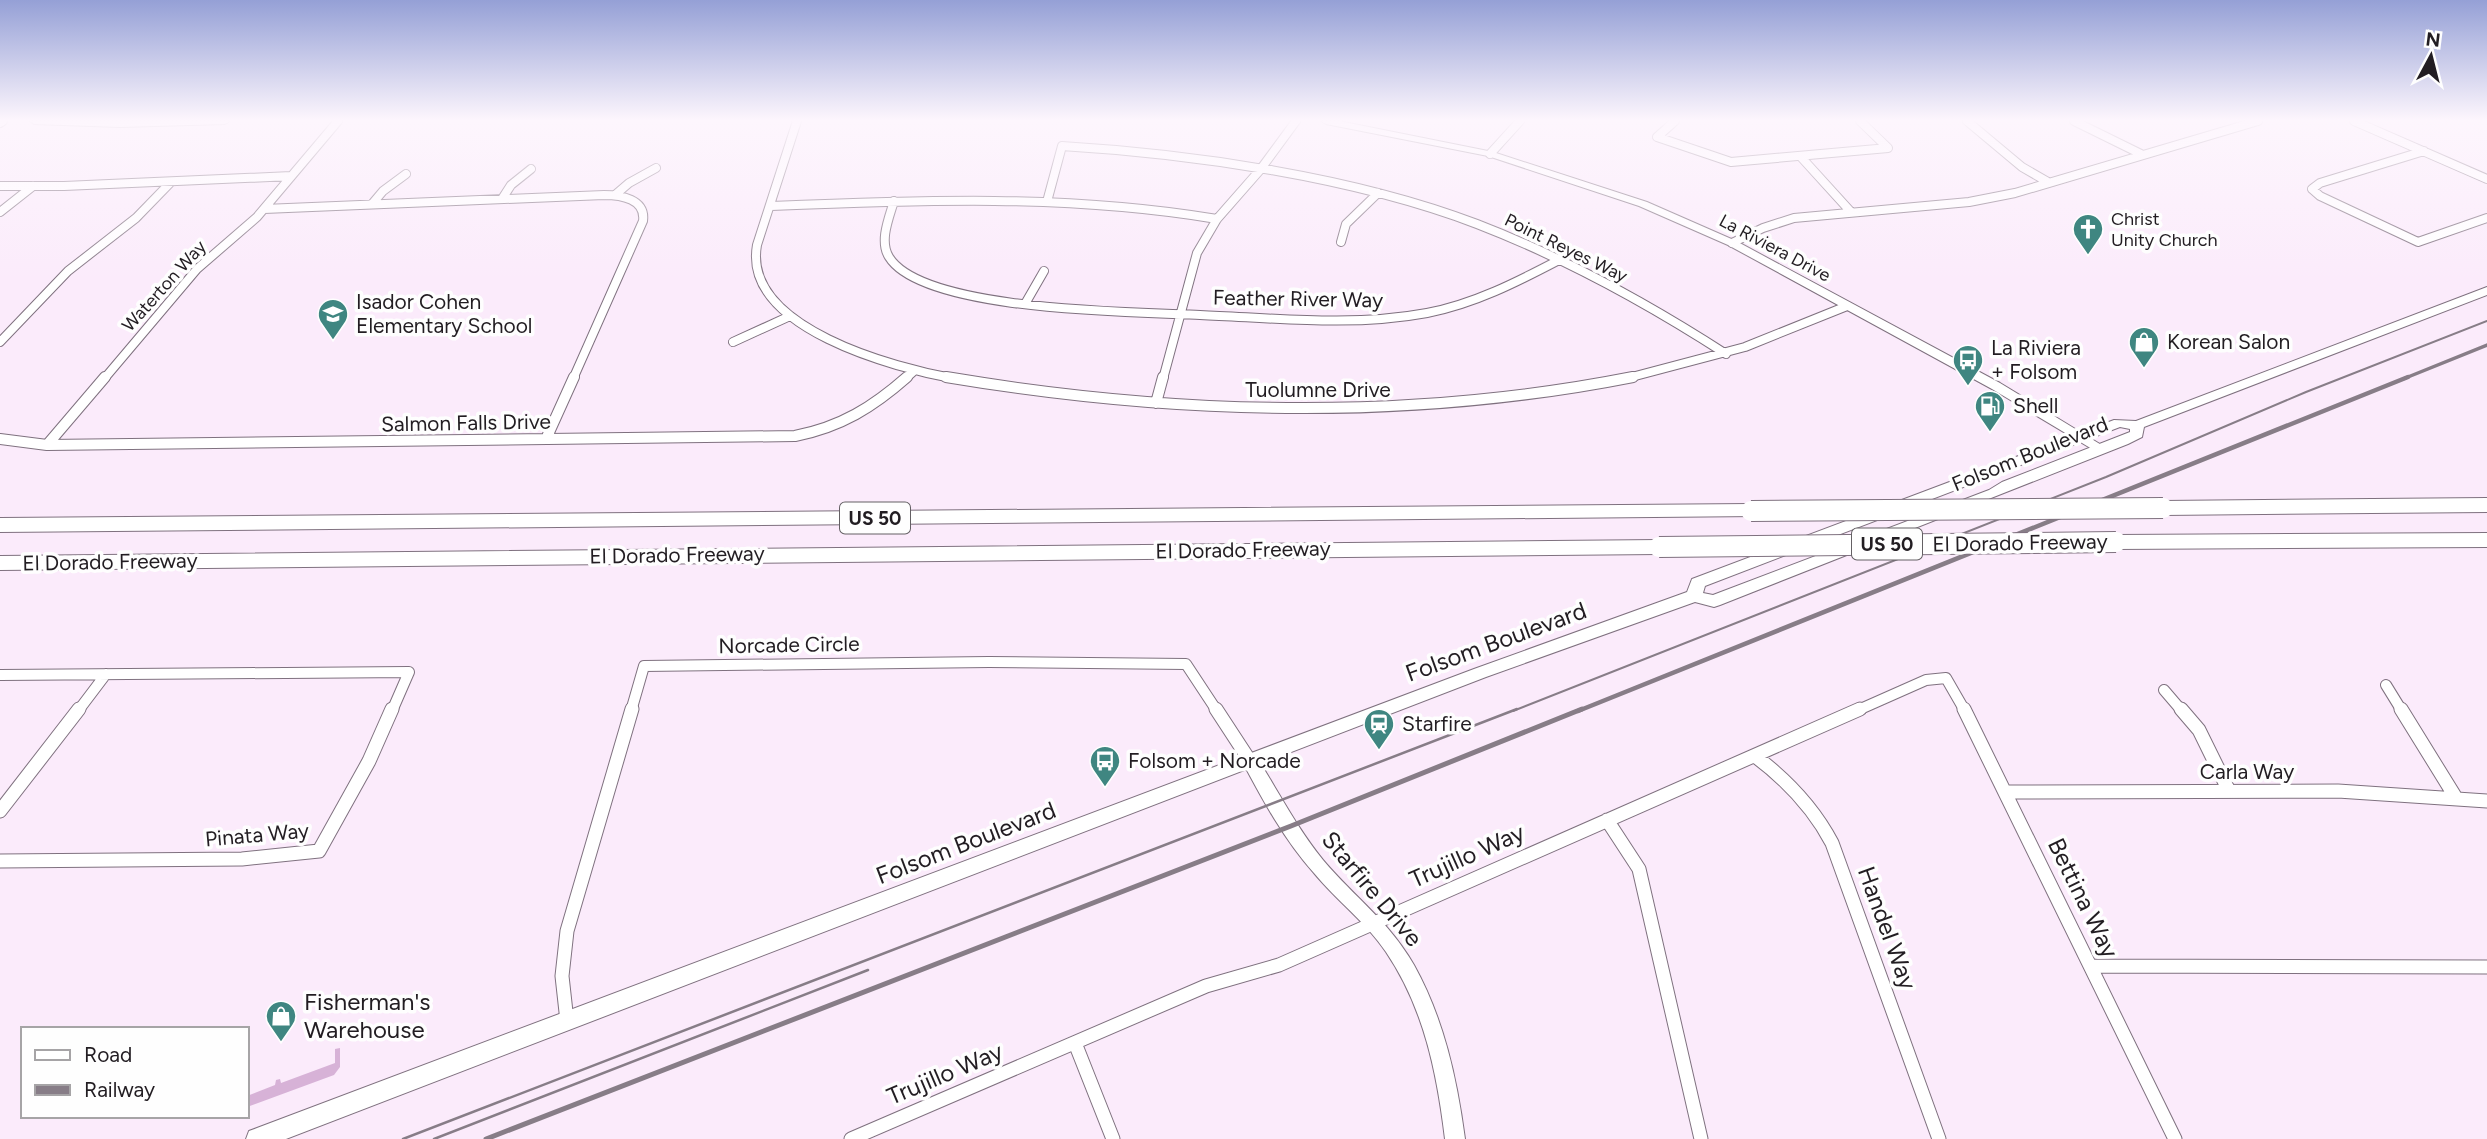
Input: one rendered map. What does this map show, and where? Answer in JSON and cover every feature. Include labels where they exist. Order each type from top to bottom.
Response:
[{"type":"highway","name":"El Dorado Freeway","points":[[0,525],[2487,505]]},
{"type":"highway","name":"El Dorado Freeway","points":[[0,563],[2487,540]]},
{"type":"main road","name":"Folsom Boulevard","points":[[1694,596],[1698,583],[2119,423],[2137,425],[2487,291]]},
{"type":"main road","name":"Folsom Boulevard","points":[[257,1139],[1250,761],[1694,596],[1714,601],[2137,435],[2137,425]]},
{"type":"street","points":[[372,204],[383,191],[406,174]]},
{"type":"street","points":[[502,199],[510,185],[524,174]]},
{"type":"street","points":[[615,195],[645,174]]},
{"type":"street","name":"Tuolumne Drive","points":[[780,174],[756,248],[756,270],[765,292],[790,316],[846,347],[914,371],[995,386],[1156,403],[1305,409],[1476,401],[1619,380],[1726,354],[1790,331],[1847,306]]},
{"type":"street","name":"Point Reyes Way","points":[[1048,198],[1054,174]]},
{"type":"street","points":[[1156,403],[1191,267],[1217,219],[1256,174]]},
{"type":"street","name":"Point Reyes Way","points":[[1281,174],[1378,193],[1476,223],[1559,260],[1654,310],[1726,354]]},
{"type":"street","name":"La Riviera Drive","points":[[1552,174],[1643,204],[1732,243],[2102,449]]},
{"type":"street","points":[[1817,174],[1851,212]]},
{"type":"street","points":[[2034,174],[2048,183]]},
{"type":"street","points":[[1732,243],[1763,228],[1794,218],[1969,202],[2015,193],[2077,174]]},
{"type":"street","points":[[2349,174],[2312,188],[2320,196],[2418,242],[2487,218]]},
{"type":"street","points":[[0,186],[291,176]]},
{"type":"street","name":"Waterton Way","points":[[47,445],[197,268],[264,209],[291,176]]},
{"type":"street","points":[[0,342],[68,271],[136,218],[171,182]]},
{"type":"street","points":[[0,212],[33,186]]},
{"type":"street","points":[[1341,242],[1346,224],[1378,193]]},
{"type":"street","points":[[264,209],[615,195],[628,198],[641,206],[643,221],[546,439]]},
{"type":"street","points":[[770,206],[1048,198],[1131,205],[1217,219]]},
{"type":"street","name":"Feather River Way","points":[[894,201],[884,243],[889,258],[896,265],[915,278],[939,288],[1025,304],[1179,314],[1341,320],[1424,313],[1492,295],[1559,260]]},
{"type":"street","points":[[1025,304],[1044,271]]},
{"type":"street","points":[[733,342],[790,316]]},
{"type":"street","name":"Salmon Falls Drive","points":[[0,439],[47,445],[784,436],[815,433],[844,424],[868,411],[914,371]]},
{"type":"street","name":"Norcade Circle","points":[[567,1021],[561,992],[560,965],[644,666],[989,662],[1186,664],[1250,761]]},
{"type":"street","name":"Pinata Way","points":[[0,861],[242,859],[318,851],[369,761],[409,671],[106,674]]},
{"type":"street","points":[[0,675],[106,674]]},
{"type":"street","points":[[0,811],[106,674]]},
{"type":"street","name":"Trujillo Way","points":[[850,1139],[1206,986],[1279,965],[1926,680],[1946,678]]},
{"type":"street","name":"Bettina Way","points":[[1946,678],[2007,792],[2175,1139]]},
{"type":"street","points":[[2386,685],[2456,798]]},
{"type":"street","points":[[2164,690],[2199,730],[2230,791]]},
{"type":"street","name":"Handel Way","points":[[1755,756],[1801,796],[1824,826],[1939,1139]]},
{"type":"street","name":"Starfire Drive","points":[[1250,761],[1311,859],[1373,922],[1400,958],[1432,1023],[1446,1072],[1455,1139]]},
{"type":"street","name":"Carla Way","points":[[2007,792],[2338,791],[2487,801]]},
{"type":"street","points":[[1607,820],[1639,869],[1701,1139]]},
{"type":"street","points":[[2091,966],[2487,967]]},
{"type":"street","points":[[1075,1043],[1113,1139]]},
{"type":"shaded area","points":[[340,1048],[340,1067],[334,1075],[248,1107],[248,1096],[275,1085],[276,1080],[280,1079],[281,1083],[335,1063],[335,1049]]},
{"type":"tram line","points":[[1513,711],[2106,477],[2306,392],[2487,321]]},
{"type":"tram line","points":[[403,1139],[1517,709]]},
{"type":"tram line","points":[[434,1139],[868,970]]},
{"type":"railway","points":[[2403,379],[2487,345]]},
{"type":"railway","points":[[1578,711],[2408,377]]},
{"type":"railway","points":[[486,1139],[1291,826],[1582,709]]},
{"type":"place","name":"Christ Unity Church","points":[[2088,256]]},
{"type":"place","name":"Isador Cohen Elementary School","points":[[333,341]]},
{"type":"place","name":"Korean Salon","points":[[2144,369]]},
{"type":"place","name":"La Riviera + Folsom","points":[[1968,387]]},
{"type":"place","name":"Shell","points":[[1990,433]]},
{"type":"place","name":"Starfire","points":[[1379,751]]},
{"type":"place","name":"Folsom + Norcade","points":[[1105,788]]},
{"type":"place","name":"Fisherman's Warehouse","points":[[281,1043]]}]
